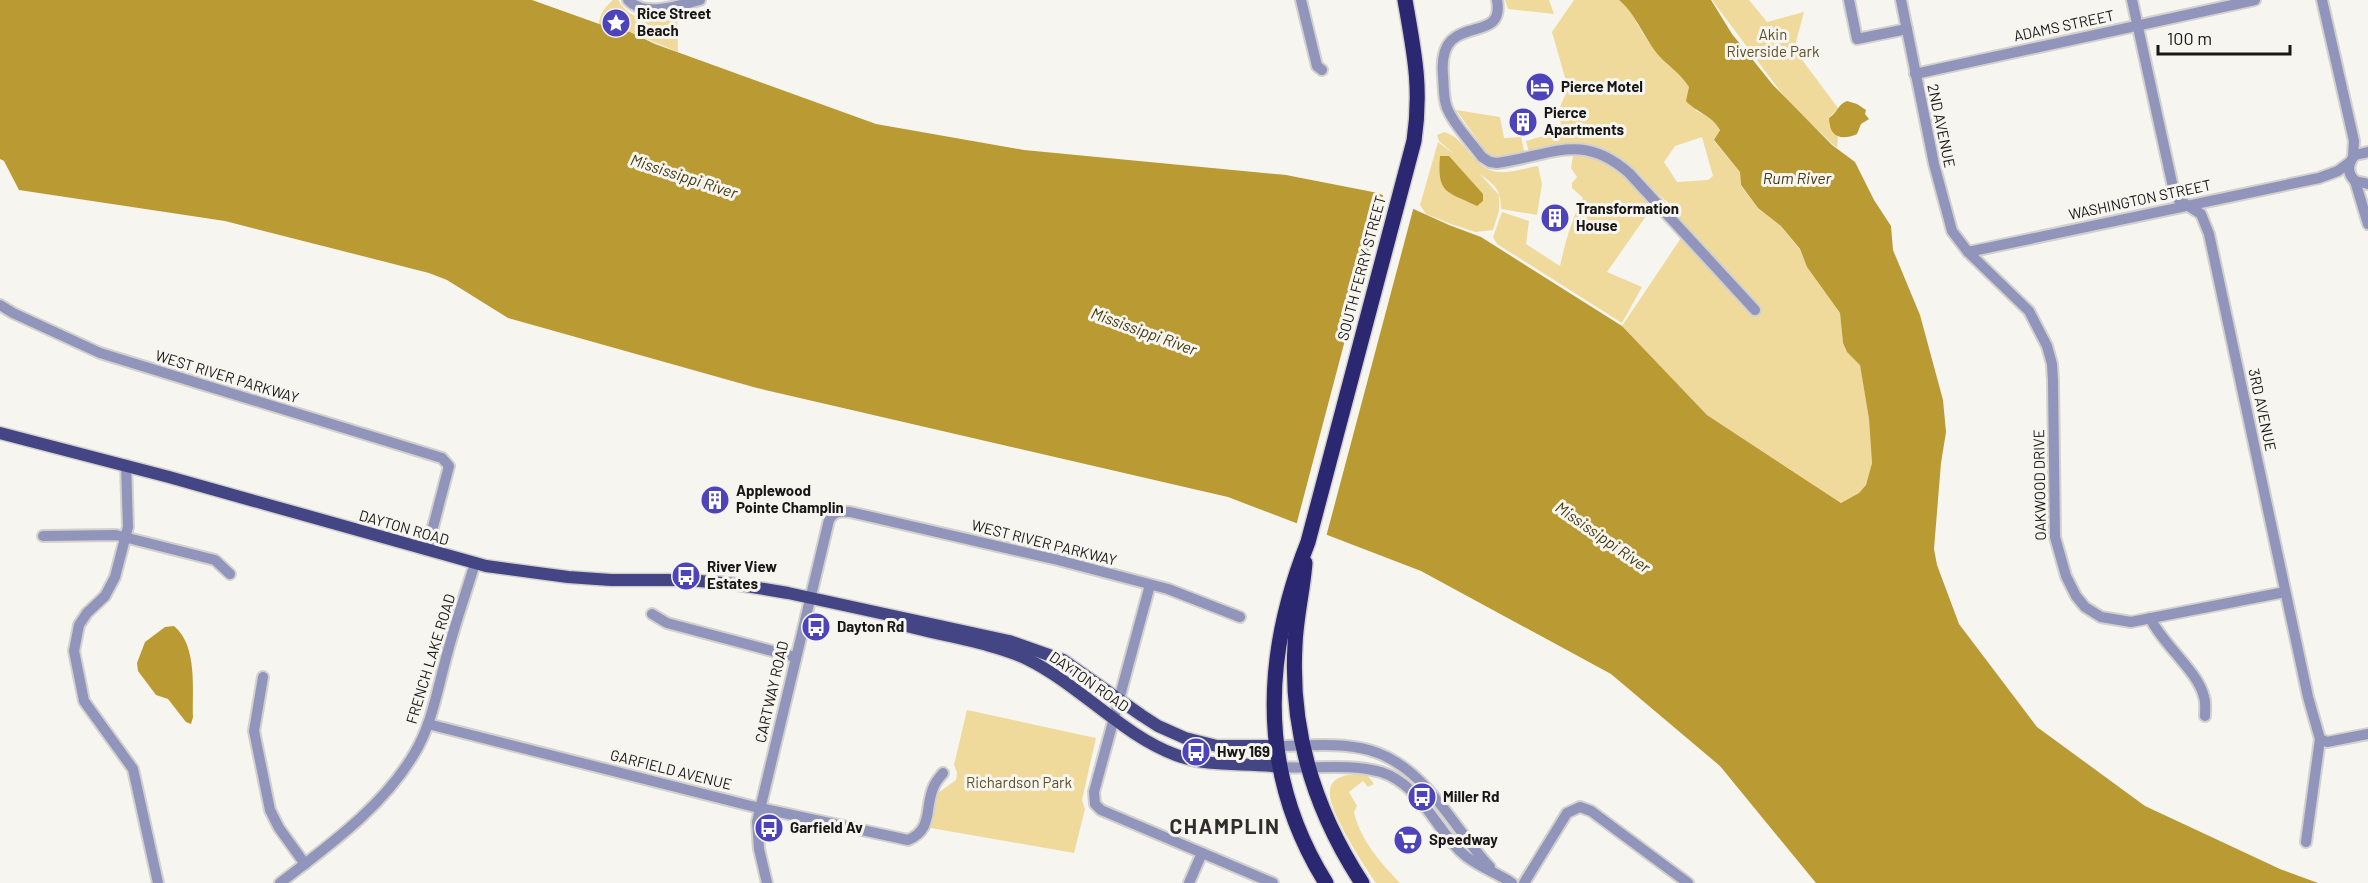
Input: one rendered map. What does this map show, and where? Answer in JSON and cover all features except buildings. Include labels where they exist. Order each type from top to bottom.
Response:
[{"type":"highway","name":"SOUTH FERRY STREET","points":[[1308,542],[1414,141],[1419,98],[1415,56],[1405,0]]},
{"type":"highway","points":[[1308,542],[1290,589],[1278,642],[1274,701],[1276,746],[1299,830],[1326,883]]},
{"type":"highway","points":[[1308,542],[1295,644],[1294,679],[1302,746],[1329,825],[1362,883]]},
{"type":"main road","name":"DAYTON ROAD","points":[[0,433],[126,465],[475,563],[522,572],[568,577],[611,580],[688,580],[734,584],[963,630],[1031,647],[1063,660],[1158,726],[1197,742],[1231,747],[1276,746]]},
{"type":"main road","name":"DAYTON ROAD","points":[[810,598],[928,633],[994,648],[1025,658],[1059,677],[1114,718],[1158,746],[1187,759],[1229,765],[1280,767]]},
{"type":"street","points":[[628,0],[638,8],[648,9],[700,0]]},
{"type":"street","points":[[1301,0],[1317,66],[1322,70]]},
{"type":"street","points":[[1497,0],[1498,8],[1493,22],[1488,26],[1461,33],[1451,40],[1441,59],[1446,106],[1482,157],[1497,163],[1559,150],[1580,149],[1609,157],[1629,173],[1755,310]]},
{"type":"street","points":[[1849,0],[1857,39],[1907,28]]},
{"type":"street","name":"2ND AVENUE","points":[[1901,0],[1934,164],[1948,221],[1957,239],[1968,252]]},
{"type":"street","name":"3RD AVENUE","points":[[2132,0],[2174,192],[2179,200],[2201,214],[2209,234],[2314,725],[2320,739],[2306,842]]},
{"type":"street","name":"ADAMS STREET","points":[[1915,74],[2255,0]]},
{"type":"street","points":[[2322,0],[2355,151],[2349,169],[2367,220]]},
{"type":"street","points":[[2351,127],[2368,151]]},
{"type":"street","name":"WASHINGTON STREET","points":[[1968,252],[2319,177],[2338,171],[2360,153],[2368,151]]},
{"type":"street","name":"WASHINGTON STREET","points":[[2319,177],[2343,177],[2368,184]]},
{"type":"street","points":[[2367,220],[2368,190]]},
{"type":"street","name":"OAKWOOD DRIVE","points":[[1968,252],[2029,311],[2039,326],[2047,346],[2052,364],[2053,381],[2055,537],[2058,555],[2070,587],[2085,607],[2101,617],[2120,622],[2285,592]]},
{"type":"street","name":"WEST RIVER PARKWAY","points":[[0,305],[13,314],[100,353],[442,458],[449,466],[427,550]]},
{"type":"street","points":[[126,465],[128,527],[111,587],[79,625],[75,638],[75,664],[84,701],[133,769],[158,883]]},
{"type":"street","name":"WEST RIVER PARKWAY","points":[[837,512],[850,512],[1035,555],[1190,597],[1240,617]]},
{"type":"street","name":"CARTWAY ROAD","points":[[767,883],[757,836],[757,822],[829,520],[837,512]]},
{"type":"street","points":[[43,536],[103,534],[125,537],[214,560],[230,574]]},
{"type":"street","name":"FRENCH LAKE ROAD","points":[[280,883],[372,807],[396,782],[415,754],[429,724],[475,563]]},
{"type":"street","points":[[1150,585],[1094,792],[1095,804],[1101,810],[1273,883]]},
{"type":"street","points":[[652,614],[667,623],[795,657]]},
{"type":"street","points":[[2150,618],[2159,634],[2202,690],[2205,699],[2205,716]]},
{"type":"street","points":[[263,677],[254,730],[270,810],[279,828],[305,864]]},
{"type":"street","name":"GARFIELD AVENUE","points":[[429,724],[751,806],[761,806],[908,840],[918,836],[925,825],[934,787],[943,773]]},
{"type":"street","points":[[2320,739],[2335,741],[2368,734]]},
{"type":"street","points":[[1276,746],[1348,747],[1367,750],[1385,757],[1402,767],[1430,791],[1467,841],[1495,872]]},
{"type":"street","points":[[1280,767],[1364,768],[1388,775],[1418,797],[1444,833],[1463,854],[1512,883]]},
{"type":"street","points":[[1524,883],[1567,813],[1575,808],[1583,807],[1688,883]]},
{"type":"street","points":[[1189,883],[1202,853]]},
{"type":"green space","points":[[613,0],[618,0],[633,15],[647,19],[650,16],[677,11],[678,52],[630,32],[599,24],[603,10]]},
{"type":"green space","points":[[1505,0],[1549,0],[1554,14],[1508,9]]},
{"type":"green space","points":[[1574,0],[1619,0],[1629,8],[1643,34],[1660,57],[1680,73],[1689,87],[1696,111],[1714,119],[1720,129],[1714,141],[1740,172],[1741,186],[1758,208],[1781,226],[1800,250],[1807,267],[1840,313],[1843,343],[1847,352],[1860,364],[1869,419],[1872,463],[1866,485],[1859,493],[1841,503],[1707,415],[1622,326],[1685,232],[1672,206],[1606,151],[1571,144],[1529,153],[1526,141],[1561,131],[1560,107],[1568,88],[1552,32]],"holes":[[[1702,137],[1713,176],[1708,180],[1677,182],[1664,162],[1675,146]]]},
{"type":"green space","name":"Akin Riverside Park","points":[[1712,0],[1749,0],[1767,22],[1804,12],[1794,49],[1838,108],[1829,118],[1829,125],[1838,137],[1837,148],[1789,103]]},
{"type":"green space","points":[[1456,110],[1500,117],[1504,138],[1521,137],[1525,155],[1495,159],[1489,156]]},
{"type":"green space","points":[[1444,132],[1452,135],[1476,160],[1491,170],[1509,172],[1538,166],[1542,184],[1537,215],[1501,209],[1500,196],[1496,188],[1479,173],[1499,195],[1499,211],[1493,230],[1475,232],[1426,214],[1420,205],[1438,142],[1454,154],[1439,141],[1437,135]]},
{"type":"green space","points":[[1573,156],[1597,157],[1616,165],[1639,191],[1651,209],[1607,272],[1642,287],[1622,323],[1497,244],[1493,237],[1502,212],[1529,221],[1526,244],[1560,266],[1569,231],[1583,198],[1572,188],[1572,183],[1577,177],[1571,168]]},
{"type":"green space","name":"Richardson Park","points":[[967,710],[1096,738],[1082,800],[1085,809],[1074,853],[931,828],[938,793],[956,780],[957,772],[954,765]]},
{"type":"green space","points":[[1367,775],[1374,784],[1368,787],[1363,781],[1349,792],[1357,806],[1354,812],[1361,832],[1372,850],[1400,883],[1376,883],[1347,837],[1334,810],[1330,799],[1333,782],[1343,776]]},
{"type":"water","points":[[0,0],[532,0],[602,25],[630,32],[655,44],[876,124],[1024,150],[1286,175],[1378,193],[1481,237],[1622,326],[1707,415],[1841,503],[1859,493],[1866,485],[1872,463],[1869,419],[1860,365],[1847,352],[1843,343],[1840,313],[1807,267],[1800,249],[1781,226],[1758,208],[1741,185],[1740,172],[1714,140],[1720,130],[1717,125],[1686,101],[1689,87],[1679,74],[1660,57],[1631,13],[1619,0],[1711,0],[1732,34],[1773,85],[1832,145],[1855,162],[1874,200],[1891,226],[1893,250],[1920,315],[1943,400],[1946,432],[1941,463],[1934,549],[1937,565],[1959,624],[2037,727],[2145,806],[2280,869],[2318,883],[1816,883],[1720,766],[1611,674],[1421,571],[1228,497],[757,388],[508,318],[447,280],[429,273],[225,221],[19,190],[4,161],[0,159]]},
{"type":"water","points":[[1847,101],[1866,110],[1865,114],[1869,119],[1861,124],[1857,134],[1841,137],[1831,130],[1829,118]]},
{"type":"water","points":[[1440,156],[1449,156],[1483,194],[1483,201],[1477,206],[1446,190],[1440,178]]},
{"type":"water","points":[[174,626],[182,635],[190,656],[193,682],[191,724],[186,722],[168,699],[156,695],[138,671],[137,663],[145,642],[165,627]]},
{"type":"pier","points":[[1384,192],[1414,206],[1326,537],[1296,526]]},
{"type":"place","name":"Rice Street Beach","points":[[616,23]]},
{"type":"place","name":"Pierce Motel","points":[[1540,87]]},
{"type":"place","name":"Pierce Apartments","points":[[1523,122]]},
{"type":"place","name":"Transformation House","points":[[1555,218]]},
{"type":"place","name":"Applewood Pointe Champlin","points":[[715,500]]},
{"type":"place","name":"River View Estates","points":[[686,576]]},
{"type":"place","name":"Dayton Rd","points":[[816,627]]},
{"type":"place","name":"Hwy 169","points":[[1196,752]]},
{"type":"place","name":"Miller Rd","points":[[1422,797]]},
{"type":"place","name":"Garfield Av","points":[[769,828]]},
{"type":"place","name":"Speedway","points":[[1408,840]]},
{"type":"district","name":"CHAMPLIN","points":[[1225,827]]},
{"type":"water label","name":"Mississippi River","points":[[684,176]]},
{"type":"water label","name":"Rum River","points":[[1797,178]]},
{"type":"water label","name":"Mississippi River","points":[[1144,331]]},
{"type":"water label","name":"Mississippi River","points":[[1603,537]]}]
